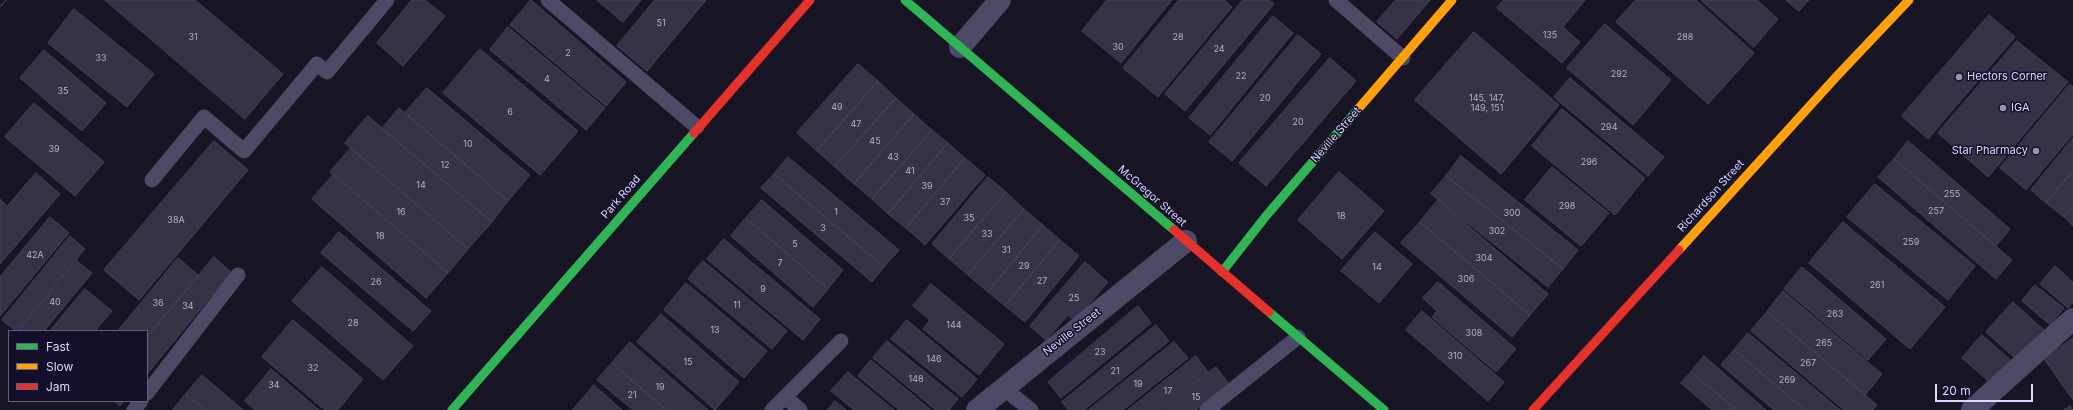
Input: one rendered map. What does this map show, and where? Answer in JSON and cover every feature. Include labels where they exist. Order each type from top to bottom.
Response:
[{"type":"street","name":"Park Road","points":[[452,410],[697,127],[810,0]]},
{"type":"street","name":"McGregor Street","points":[[905,0],[1384,410]]},
{"type":"street","points":[[960,47],[1000,0]]},
{"type":"street","name":"Neville Street","points":[[1222,272],[1266,216],[1452,0]]},
{"type":"street","name":"Richardson Street","points":[[1533,410],[1836,77],[1909,0]]},
{"type":"street","name":"Neville Street","points":[[977,410],[1186,241]]},
{"type":"street","points":[[1972,410],[2073,319]]},
{"type":"lane","points":[[152,180],[204,118],[244,151],[317,64],[327,72],[387,0]]},
{"type":"lane","points":[[548,0],[697,127]]},
{"type":"lane","points":[[1336,0],[1403,58]]},
{"type":"lane","points":[[148,392],[238,275]]},
{"type":"lane","points":[[1206,410],[1298,337]]},
{"type":"lane","points":[[772,410],[841,341]]},
{"type":"lane","points":[[1003,388],[1031,410]]},
{"type":"lane","points":[[785,397],[800,410]]},
{"type":"lane","points":[[134,410],[140,402]]},
{"type":"building","points":[[105,0],[195,0],[283,74],[245,119]]},
{"type":"building","points":[[412,0],[425,0],[445,16],[403,66],[377,43]]},
{"type":"building","points":[[531,0],[626,82],[606,106],[510,25]]},
{"type":"building","points":[[597,0],[641,0],[623,22]]},
{"type":"building","points":[[655,0],[706,0],[647,71],[617,46]]},
{"type":"building","points":[[1107,0],[1172,0],[1121,63],[1082,31]]},
{"type":"building","points":[[1179,0],[1224,0],[1232,7],[1158,97],[1123,68]]},
{"type":"building","points":[[1243,0],[1269,0],[1274,4],[1185,111],[1165,94]]},
{"type":"building","points":[[1396,0],[1430,0],[1397,39],[1377,22]]},
{"type":"building","points":[[1504,0],[1585,0],[1563,27],[1580,42],[1562,63],[1497,8]]},
{"type":"building","points":[[1636,0],[1696,0],[1754,53],[1708,104],[1616,22]]},
{"type":"building","points":[[1701,0],[1757,0],[1778,19],[1754,47]]},
{"type":"building","points":[[1786,0],[1809,0],[1799,11]]},
{"type":"building","points":[[74,9],[154,74],[127,107],[48,43]]},
{"type":"building","name":"Hectors Corner","points":[[1989,15],[2015,37],[1928,139],[1902,116]]},
{"type":"building","points":[[1273,16],[1293,33],[1210,135],[1189,118]]},
{"type":"building","points":[[1605,24],[1671,80],[1633,125],[1567,68]]},
{"type":"building","points":[[508,27],[605,108],[586,130],[490,50]]},
{"type":"building","points":[[1474,32],[1559,105],[1501,174],[1415,100]]},
{"type":"building","points":[[1298,35],[1321,54],[1232,161],[1209,142]]},
{"type":"building","name":"IGA","points":[[2017,41],[2068,82],[1988,177],[1938,133]]},
{"type":"building","points":[[480,49],[578,131],[540,175],[443,93]]},
{"type":"building","points":[[44,50],[106,103],[82,131],[20,78]]},
{"type":"building","points":[[1330,58],[1356,81],[1266,186],[1239,163]]},
{"type":"building","points":[[858,64],[878,81],[817,151],[797,133]]},
{"type":"building","points":[[1570,78],[1664,157],[1648,176],[1554,97]]},
{"type":"building","points":[[878,81],[896,98],[835,167],[817,151]]},
{"type":"building","name":"Star Pharmacy","points":[[2070,84],[2073,87],[2073,134],[2026,190],[2000,168]]},
{"type":"building","points":[[427,88],[530,175],[508,201],[405,113]]},
{"type":"building","points":[[896,98],[914,114],[854,184],[835,167]]},
{"type":"building","points":[[34,103],[104,162],[75,196],[5,137]]},
{"type":"building","points":[[399,108],[508,201],[492,222],[382,129]]},
{"type":"building","points":[[1562,109],[1645,178],[1615,215],[1532,146]]},
{"type":"building","points":[[914,114],[932,130],[872,199],[854,184]]},
{"type":"building","points":[[368,116],[492,222],[468,249],[345,143]]},
{"type":"building","points":[[932,130],[948,143],[888,214],[872,199]]},
{"type":"building","points":[[2073,138],[2073,171],[2046,203],[2031,190]]},
{"type":"building","points":[[214,141],[248,170],[139,300],[104,270]]},
{"type":"building","points":[[1908,141],[2010,229],[1996,246],[1894,159]]},
{"type":"building","points":[[948,143],[965,158],[906,228],[888,214]]},
{"type":"building","points":[[351,148],[468,249],[448,273],[330,172]]},
{"type":"building","points":[[1461,156],[1578,250],[1563,269],[1446,176]]},
{"type":"building","points":[[788,157],[899,250],[884,267],[774,174]]},
{"type":"building","points":[[965,158],[985,175],[925,245],[906,228]]},
{"type":"building","points":[[1894,159],[2012,260],[1996,279],[1878,177]]},
{"type":"building","points":[[1552,167],[1609,213],[1581,246],[1525,200]]},
{"type":"building","points":[[2073,171],[2073,206],[2064,217],[2046,203]]},
{"type":"building","points":[[1339,172],[1384,211],[1342,259],[1298,220]]},
{"type":"building","points":[[36,173],[60,194],[0,264],[0,199],[7,206]]},
{"type":"building","points":[[334,174],[448,273],[426,298],[312,199]]},
{"type":"building","points":[[774,174],[884,267],[872,282],[761,188]]},
{"type":"building","points":[[1446,176],[1563,269],[1548,287],[1431,194]]},
{"type":"building","points":[[988,177],[1006,192],[949,259],[932,244]]},
{"type":"building","points":[[1875,184],[1975,266],[1948,300],[1847,217]]},
{"type":"building","points":[[1006,192],[1024,209],[968,275],[949,259]]},
{"type":"building","points":[[762,200],[843,270],[828,289],[746,218]]},
{"type":"building","points":[[1438,200],[1548,294],[1530,315],[1420,222]]},
{"type":"building","points":[[2073,206],[2073,226],[2064,217]]},
{"type":"building","points":[[1024,209],[1043,225],[988,292],[968,275]]},
{"type":"building","points":[[50,217],[69,233],[0,316],[0,277]]},
{"type":"building","points":[[746,218],[828,289],[813,307],[731,236]]},
{"type":"building","points":[[1420,222],[1530,315],[1512,337],[1401,243]]},
{"type":"building","points":[[1843,222],[1945,307],[1910,349],[1809,263]]},
{"type":"building","points":[[1043,225],[1060,240],[1005,306],[988,292]]},
{"type":"building","points":[[339,232],[431,311],[413,331],[321,253]]},
{"type":"building","points":[[1375,232],[1412,264],[1379,303],[1341,271]]},
{"type":"building","points":[[70,236],[85,249],[19,330],[15,330],[2,320]]},
{"type":"building","points":[[724,239],[820,319],[803,340],[707,259]]},
{"type":"building","points":[[1060,240],[1079,256],[1025,322],[1005,306]]},
{"type":"building","points":[[214,257],[231,272],[148,373],[148,336]]},
{"type":"building","points":[[178,258],[199,276],[148,336],[148,330],[119,330]]},
{"type":"building","points":[[77,261],[92,273],[45,330],[19,330]]},
{"type":"building","points":[[703,261],[787,331],[772,349],[688,279]]},
{"type":"building","points":[[1085,262],[1108,282],[1075,321],[1068,315],[1046,340],[1030,326]]},
{"type":"building","points":[[2055,266],[2073,282],[2073,302],[2068,308],[2040,284]]},
{"type":"building","points":[[322,267],[413,346],[383,380],[292,301]]},
{"type":"building","points":[[1802,267],[1886,339],[1868,360],[1784,289]]},
{"type":"building","points":[[1438,282],[1516,349],[1496,372],[1432,317],[1437,311],[1423,298]]},
{"type":"building","points":[[686,283],[767,351],[744,378],[664,310]]},
{"type":"building","points":[[931,284],[1004,344],[979,375],[923,329],[930,320],[913,306]]},
{"type":"building","points":[[2035,285],[2064,308],[2050,325],[2022,301]]},
{"type":"building","points":[[85,289],[112,311],[96,330],[51,330]]},
{"type":"building","points":[[1783,291],[1882,374],[1865,395],[1767,312]]},
{"type":"building","points":[[2013,302],[2045,331],[2018,361],[1986,332]]},
{"type":"building","points":[[1138,306],[1151,323],[1061,398],[1048,382]]},
{"type":"building","points":[[1422,311],[1504,382],[1488,401],[1406,330]]},
{"type":"building","points":[[1767,312],[1877,405],[1873,410],[1844,410],[1751,331]]},
{"type":"building","points":[[661,314],[739,382],[715,410],[637,342]]},
{"type":"building","points":[[293,320],[363,379],[338,410],[325,410],[262,357]]},
{"type":"building","points":[[907,320],[977,379],[962,397],[891,339]]},
{"type":"building","points":[[1156,325],[1169,341],[1084,410],[1068,410],[1062,402]]},
{"type":"building","points":[[1748,333],[1840,410],[1805,410],[1734,350]]},
{"type":"building","points":[[1982,335],[2013,362],[1993,385],[1962,358]]},
{"type":"building","points":[[2073,338],[2073,400],[2044,359]]},
{"type":"building","points":[[887,341],[958,399],[949,410],[936,410],[873,358]]},
{"type":"building","points":[[630,342],[708,410],[666,410],[612,363]]},
{"type":"building","points":[[1174,342],[1188,358],[1123,410],[1089,410]]},
{"type":"building","points":[[1734,350],[1805,410],[1774,410],[1721,365]]},
{"type":"building","points":[[1196,356],[1208,372],[1159,410],[1128,410]]},
{"type":"building","points":[[1704,356],[1766,410],[1737,410],[1691,372]]},
{"type":"building","points":[[871,360],[931,410],[899,410],[858,376]]},
{"type":"building","points":[[612,363],[666,410],[633,410],[597,380]]},
{"type":"building","points":[[1216,367],[1229,384],[1196,410],[1162,410]]},
{"type":"building","points":[[271,369],[319,410],[255,410],[245,401]]},
{"type":"building","points":[[848,372],[894,410],[854,410],[831,391]]},
{"type":"building","points":[[1691,372],[1737,410],[1712,410],[1681,383]]},
{"type":"building","points":[[202,375],[243,410],[205,410],[186,394]]},
{"type":"building","points":[[594,385],[622,410],[573,410]]},
{"type":"building","points":[[186,394],[205,410],[173,410]]},
{"type":"building","points":[[835,401],[846,410],[828,410]]},
{"type":"building","points":[[116,402],[123,402],[120,406]]},
{"type":"building","points":[[2070,406],[2073,410],[2064,410]]},
{"type":"tram line","points":[[0,7],[6,0]]},
{"type":"traffic: fast","points":[[905,0],[1174,230]]},
{"type":"traffic: fast","points":[[1222,272],[1266,216],[1359,108]]},
{"type":"traffic: fast","points":[[452,410],[694,133]]},
{"type":"traffic: fast","points":[[1269,312],[1384,410]]},
{"type":"traffic: slow","points":[[1359,108],[1452,0]]},
{"type":"traffic: slow","points":[[1679,250],[1836,77],[1909,0]]},
{"type":"traffic: jam","points":[[694,133],[810,0]]},
{"type":"traffic: jam","points":[[1174,230],[1269,312]]},
{"type":"traffic: jam","points":[[1533,410],[1679,250]]},
{"type":"place","name":"Hectors Corner","points":[[1959,77]]},
{"type":"place","name":"IGA","points":[[2003,108]]},
{"type":"place","name":"Star Pharmacy","points":[[2036,151]]}]
